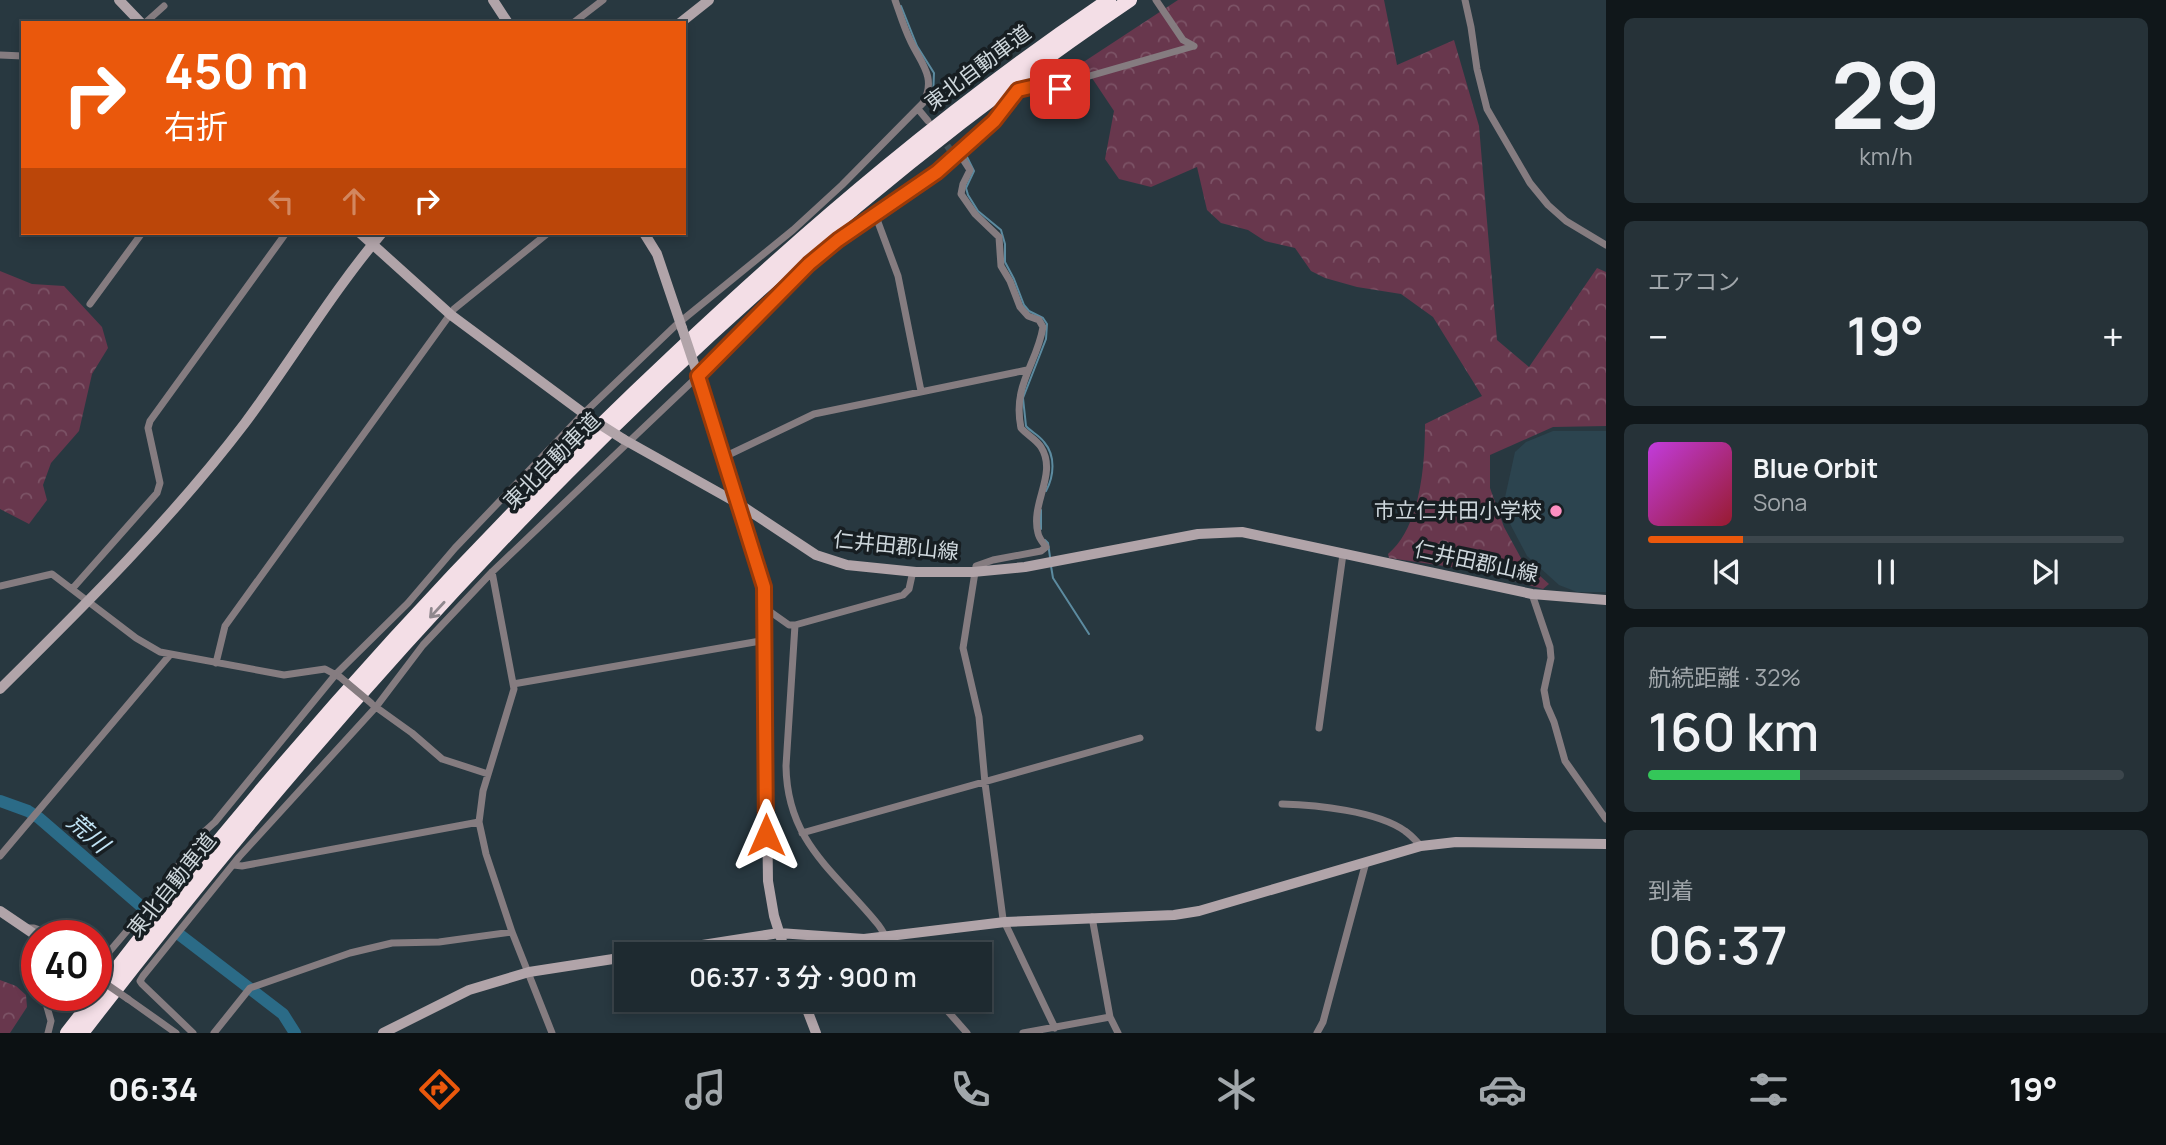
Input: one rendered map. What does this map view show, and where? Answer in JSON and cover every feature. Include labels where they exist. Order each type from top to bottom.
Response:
[{"type":"highway","name":"東北自動車道","points":[[112,975],[311,731],[426,604],[594,431],[712,319],[837,208],[962,106],[1109,0]]},
{"type":"highway","name":"東北自動車道","points":[[82,1033],[179,908],[361,692],[511,531],[632,411],[775,278],[897,174],[1000,92],[1130,0]]},
{"type":"highway","name":"東北自動車道","points":[[67,1033],[84,1011]]},
{"type":"street","points":[[119,0],[141,21]]},
{"type":"street","points":[[493,0],[507,21]]},
{"type":"street","points":[[576,21],[603,0]]},
{"type":"street","points":[[683,21],[709,0]]},
{"type":"street","points":[[112,947],[205,831],[338,676],[408,603],[455,548],[681,325],[793,230],[925,101],[928,93],[927,70],[910,41],[895,0]]},
{"type":"street","points":[[193,1033],[141,981],[234,865],[423,645],[625,440],[809,264],[937,172],[955,153],[994,121],[1018,90],[1060,89],[1079,79],[1194,46],[1183,40],[1156,0]]},
{"type":"street","points":[[1465,0],[1487,109],[1530,183],[1548,205],[1566,221],[1606,245]]},
{"type":"street","points":[[145,21],[164,6]]},
{"type":"street","points":[[0,55],[21,56]]},
{"type":"street","points":[[918,109],[928,121]]},
{"type":"street","points":[[955,153],[970,170],[962,184],[962,196],[975,214],[999,237],[1001,266],[1008,276],[1020,307],[1043,325],[1019,400],[1020,424],[1041,447],[1048,466],[1040,494],[1037,527],[1045,548],[975,566],[963,648],[979,717],[985,783],[1005,922],[1055,1028]]},
{"type":"street","points":[[875,214],[898,276],[921,391]]},
{"type":"street","points":[[90,304],[141,235]]},
{"type":"street","points":[[73,588],[159,489],[148,428],[150,421],[285,235]]},
{"type":"street","name":"仁井田郡山線","points":[[361,235],[451,315],[587,416],[739,504],[808,551],[825,559],[847,565],[913,571],[973,572],[1025,567],[1209,533],[1242,532],[1532,594],[1606,600]]},
{"type":"street","points":[[0,689],[89,601],[176,507],[245,423],[338,288],[380,235]]},
{"type":"street","points":[[216,663],[225,626],[451,315],[492,277],[545,235]]},
{"type":"street","points":[[644,235],[657,254],[764,587],[768,881],[782,942]]},
{"type":"street","points":[[724,457],[814,414],[1027,370]]},
{"type":"street","points":[[1319,728],[1343,554]]},
{"type":"street","points":[[765,608],[789,625],[795,625],[903,595],[909,589],[913,571]]},
{"type":"street","points":[[492,572],[514,692],[488,774],[479,822],[486,854],[512,932],[552,1033]]},
{"type":"street","points":[[0,586],[49,573],[73,588],[149,648],[169,656],[284,676],[325,670],[338,676],[442,759],[488,774]]},
{"type":"street","points":[[1532,594],[1550,647],[1544,690],[1563,756],[1606,819]]},
{"type":"street","points":[[795,625],[786,776],[794,815],[816,855],[878,924],[889,942]]},
{"type":"street","points":[[513,684],[766,640]]},
{"type":"street","points":[[0,856],[169,656]]},
{"type":"street","points":[[802,833],[1140,738]]},
{"type":"street","points":[[1282,803],[1347,811],[1395,825],[1408,832],[1420,846]]},
{"type":"street","points":[[234,865],[242,866],[479,822]]},
{"type":"street","points":[[722,942],[779,933],[864,939],[1005,922],[1174,915],[1199,911],[1420,846],[1455,842],[1606,844]]},
{"type":"street","points":[[1317,1033],[1328,1004],[1366,862]]},
{"type":"street","points":[[0,911],[21,926]]},
{"type":"street","points":[[1092,917],[1110,1017],[1118,1033]]},
{"type":"street","points":[[214,1033],[250,988],[326,962],[392,943],[439,942],[512,932]]},
{"type":"street","points":[[383,1033],[469,990],[529,972],[614,959]]},
{"type":"street","points":[[112,988],[176,1033]]},
{"type":"street","points":[[48,1011],[51,1021],[48,1033]]},
{"type":"street","points":[[808,1012],[816,1033]]},
{"type":"street","points":[[948,1012],[967,1033]]},
{"type":"street","points":[[1023,1033],[1110,1017]]},
{"type":"shaded area","name":"市立仁井田小学校","points":[[1553,431],[1606,431],[1606,592],[1577,592],[1559,585],[1527,556],[1508,520],[1504,502],[1515,452],[1526,442]]},
{"type":"green space","points":[[1178,0],[1384,0],[1397,65],[1454,40],[1479,126],[1497,340],[1529,367],[1597,268],[1606,272],[1606,426],[1553,427],[1490,455],[1490,488],[1504,527],[1522,560],[1549,584],[1543,589],[1479,571],[1389,558],[1388,554],[1408,527],[1419,494],[1425,424],[1482,396],[1433,317],[1401,294],[1357,287],[1325,278],[1311,271],[1295,248],[1265,241],[1248,230],[1221,223],[1207,210],[1197,167],[1151,187],[1119,179],[1105,159],[1114,111],[1082,63]]},
{"type":"green space","points":[[0,271],[32,284],[64,286],[102,327],[108,348],[92,374],[79,431],[51,463],[43,485],[47,500],[29,524],[0,509]]},
{"type":"green space","points":[[0,980],[21,990],[21,1011],[24,1011],[10,1033],[0,1033]]},
{"type":"waterway","points":[[901,6],[917,46],[934,73],[933,97]]},
{"type":"waterway","points":[[931,103],[932,112]]},
{"type":"waterway","points":[[966,155],[974,171],[966,188],[968,195],[978,211],[1001,230],[1005,244],[1005,262],[1024,305],[1047,324],[1046,339],[1023,398],[1026,426],[1042,440],[1052,460],[1051,479],[1046,491]]},
{"type":"waterway","points":[[1041,510],[1041,529]]},
{"type":"waterway","points":[[1045,540],[1050,557]]},
{"type":"waterway","points":[[1051,566],[1053,578],[1089,634]]},
{"type":"waterway","name":"荒川","points":[[0,801],[39,818],[142,907]]},
{"type":"waterway","name":"荒川","points":[[180,935],[283,1014],[295,1033]]},
{"type":"tunnel","points":[[941,137],[951,151]]},
{"type":"place","name":"市立仁井田小学校","points":[[1556,511]]},
{"type":"route","points":[[766,835],[764,587],[698,376],[809,264],[838,240],[937,172],[994,121],[1018,90],[1031,87],[1060,89]]}]
